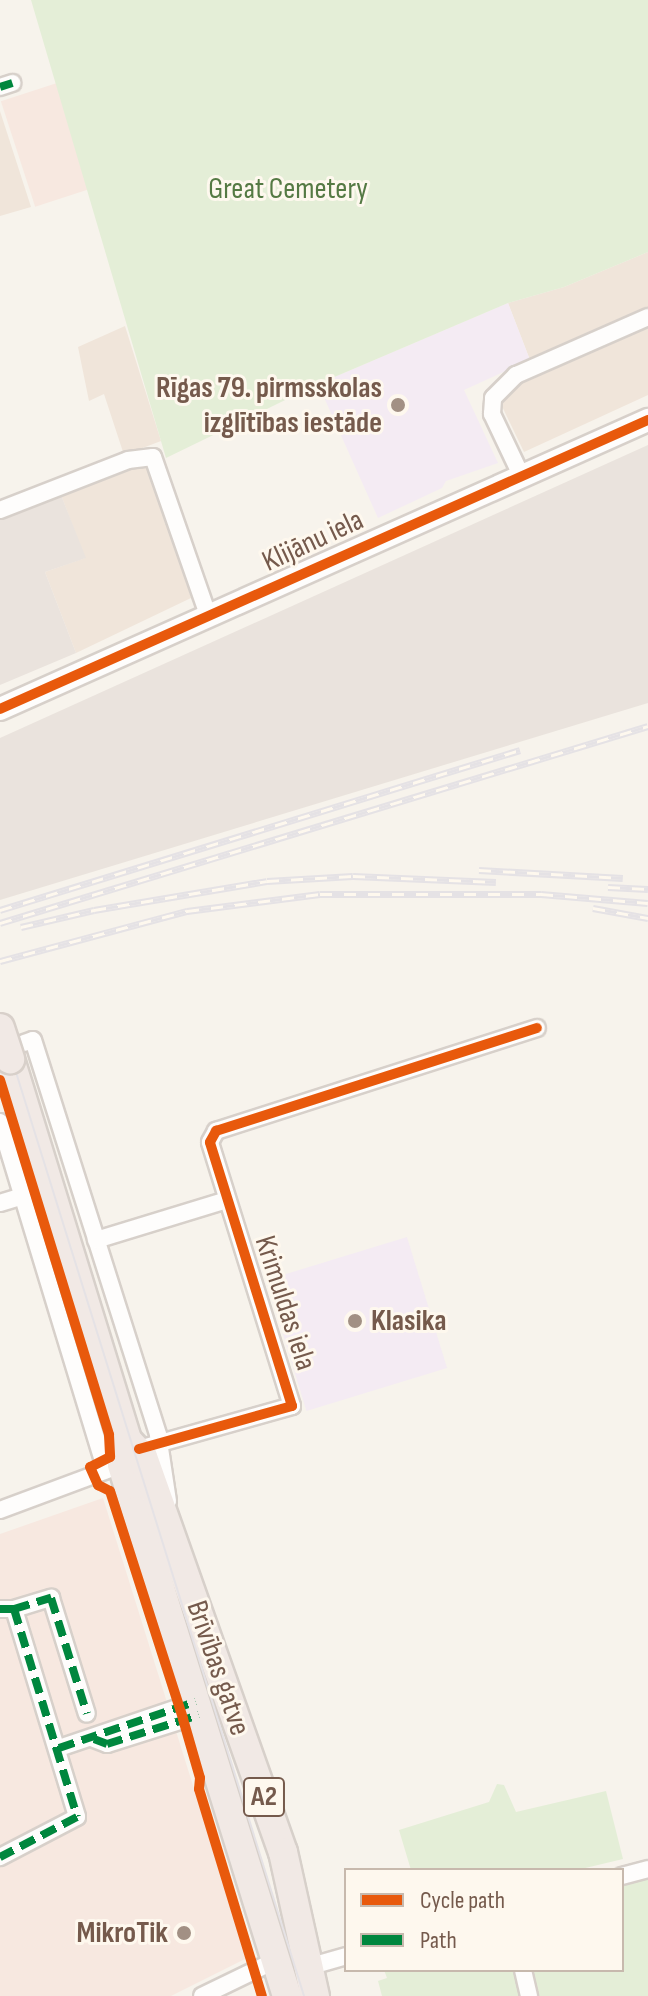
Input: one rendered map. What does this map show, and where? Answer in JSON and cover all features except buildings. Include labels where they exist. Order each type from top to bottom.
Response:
[{"type":"highway","name":"A2","points":[[0,1028],[17,1051]]},
{"type":"highway","name":"Brīvības gatve","points":[[17,1051],[131,1454],[197,1708],[287,1996]]},
{"type":"highway","name":"Brīvības gatve","points":[[131,1454],[177,1553],[283,1852],[315,1996]]},
{"type":"street","points":[[521,475],[492,414],[493,398],[516,375],[648,317]]},
{"type":"street","name":"Klijānu iela","points":[[0,709],[648,420]]},
{"type":"street","points":[[0,510],[128,460],[153,457],[208,615]]},
{"type":"street","points":[[96,1240],[227,1200],[210,1142],[216,1131],[537,1028]]},
{"type":"street","name":"Brīvības gatve","points":[[17,1051],[33,1040],[96,1240],[131,1454]]},
{"type":"street","name":"Brīvības gatve","points":[[0,1122],[23,1196],[131,1454]]},
{"type":"street","points":[[0,1203],[23,1196]]},
{"type":"street","name":"Krimuldas iela","points":[[131,1454],[292,1406],[227,1200]]},
{"type":"street","points":[[0,1510],[131,1454]]},
{"type":"street","points":[[0,1857],[77,1817],[59,1748],[7,1609],[51,1598],[87,1714]]},
{"type":"street","points":[[59,1748],[94,1739],[103,1731],[197,1708]]},
{"type":"street","points":[[624,1875],[648,1869]]},
{"type":"street","points":[[308,1967],[344,1957]]},
{"type":"street","points":[[202,1996],[276,1960]]},
{"type":"street","points":[[523,1972],[529,1996]]},
{"type":"shaded area","points":[[57,83],[91,189],[35,207],[1,101]]},
{"type":"shaded area","points":[[0,111],[31,207],[0,216]]},
{"type":"shaded area","points":[[648,252],[648,310],[530,360],[508,303],[564,287]]},
{"type":"shaded area","name":"Rīgas 79. pirmsskolas izglītības iestāde","points":[[508,303],[530,360],[464,390],[498,463],[446,481],[442,488],[378,518],[318,384]]},
{"type":"shaded area","points":[[648,323],[648,395],[524,452],[499,400],[503,388]]},
{"type":"shaded area","points":[[125,326],[161,441],[124,455],[104,394],[89,401],[78,347]]},
{"type":"shaded area","points":[[648,445],[648,703],[0,900],[0,738]]},
{"type":"shaded area","points":[[140,463],[152,467],[191,598],[76,653],[45,572],[85,558],[61,495]]},
{"type":"shaded area","points":[[61,495],[86,558],[45,572],[76,653],[0,685],[0,520]]},
{"type":"shaded area","name":"Klasika","points":[[407,1237],[447,1368],[306,1411],[266,1280]]},
{"type":"shaded area","points":[[103,1498],[247,1958],[171,1996],[0,1996],[0,1534]]},
{"type":"green space","name":"Great Cemetery","points":[[31,0],[648,0],[648,252],[564,287],[508,303],[318,384],[166,458]]},
{"type":"green space","points":[[497,1784],[504,1785],[516,1812],[606,1791],[623,1859],[585,1868],[410,1868],[399,1830],[489,1802]]},
{"type":"green space","points":[[648,1879],[648,1996],[538,1996],[532,1972],[624,1972],[624,1885]]},
{"type":"green space","points":[[385,1972],[514,1972],[520,1996],[382,1996],[378,1981],[387,1978]]},
{"type":"tram line","points":[[0,1021],[304,1996]]},
{"type":"railway","points":[[0,923],[648,726]]},
{"type":"railway","points":[[0,910],[520,750]]},
{"type":"railway","points":[[479,870],[623,878]]},
{"type":"railway","points":[[21,927],[94,910],[267,881],[353,876],[496,882]]},
{"type":"railway","points":[[608,887],[648,889]]},
{"type":"railway","points":[[0,961],[187,911],[320,894],[541,894],[648,903]]},
{"type":"railway","points":[[593,908],[648,918]]},
{"type":"marked path","points":[[0,87],[12,83]]},
{"type":"marked path","points":[[14,1609],[51,1598],[87,1714]]},
{"type":"marked path","points":[[0,1609],[14,1609],[77,1817],[0,1857]]},
{"type":"marked path","points":[[59,1748],[195,1702]]},
{"type":"marked path","points":[[94,1739],[107,1744],[199,1715]]},
{"type":"cycle path","points":[[0,709],[648,420]]},
{"type":"cycle path","points":[[139,1449],[292,1406],[210,1142],[216,1131],[537,1028]]},
{"type":"cycle path","points":[[0,1080],[109,1435],[110,1457],[90,1467],[98,1485],[110,1491],[183,1719],[200,1778],[199,1789],[262,1996]]},
{"type":"place","name":"Rīgas 79. pirmsskolas izglītības iestāde","points":[[398,405]]},
{"type":"place","name":"Klasika","points":[[355,1321]]},
{"type":"place","name":"MikroTik","points":[[184,1933]]}]
